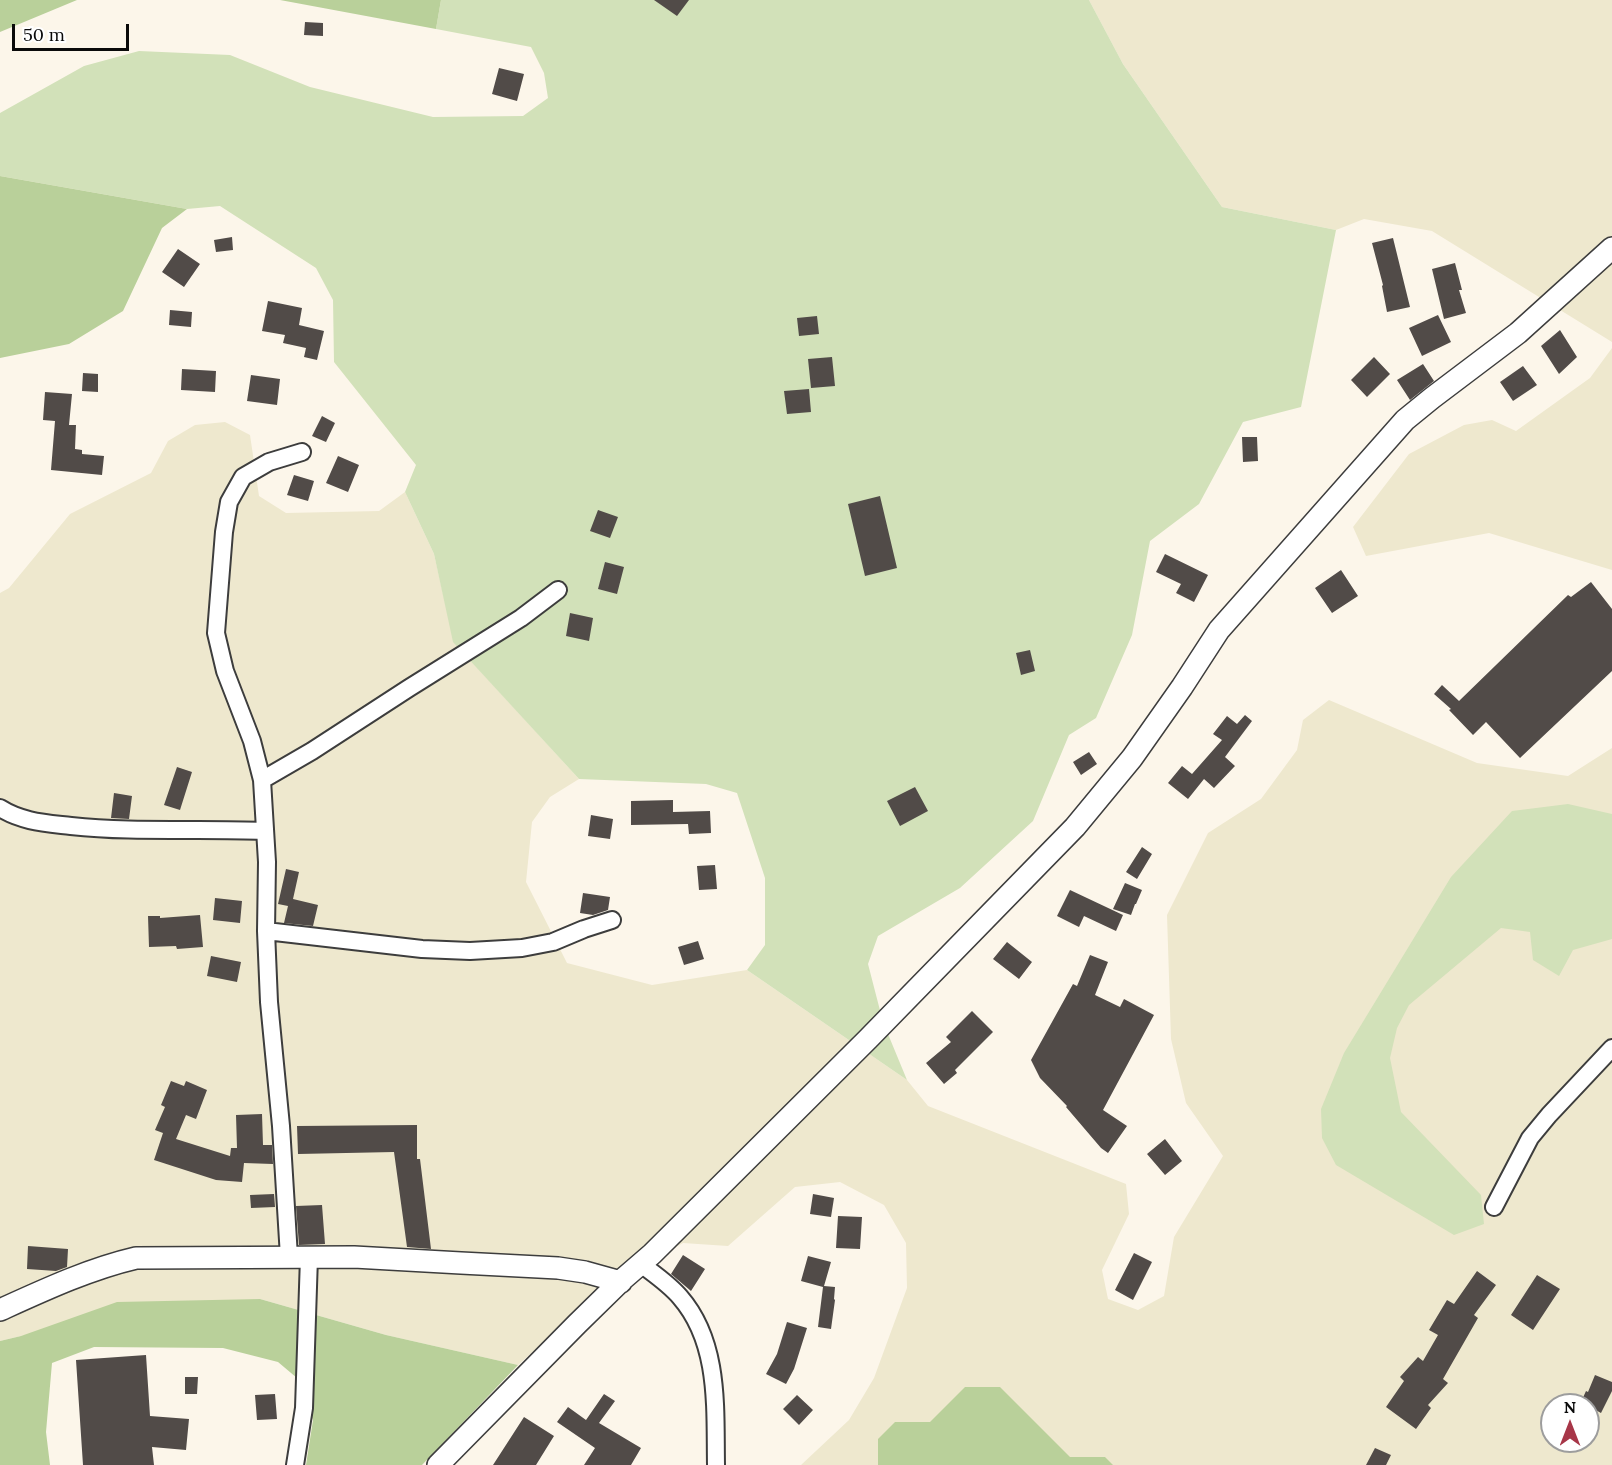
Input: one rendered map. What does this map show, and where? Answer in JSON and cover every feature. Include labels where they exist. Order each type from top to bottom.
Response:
[{"type":"street","points":[[438,1465],[868,1039],[1075,827],[1132,758],[1219,630],[1405,420],[1518,333],[1612,248]]},
{"type":"street","points":[[295,1465],[304,1408],[299,1257],[281,1126],[269,1002],[266,931],[267,862],[262,780],[252,741],[225,671],[216,633],[224,532],[229,502],[243,477],[269,462],[302,452]]},
{"type":"street","points":[[262,780],[312,751],[521,618],[558,590]]},
{"type":"street","points":[[0,808],[22,820],[94,828],[264,831]]},
{"type":"street","points":[[266,931],[423,950],[470,951],[522,948],[553,942],[612,920]]},
{"type":"street","points":[[1494,1207],[1530,1138],[1612,1048]]},
{"type":"street","points":[[0,1310],[88,1272],[136,1258],[366,1258],[558,1268],[585,1272],[621,1282]]},
{"type":"street","points":[[641,1264],[679,1296],[698,1326],[712,1370],[716,1465]]},
{"type":"shaded area","points":[[1089,0],[1612,0],[1612,342],[1432,231],[1364,219],[1336,230],[1222,207],[1123,64]]},
{"type":"shaded area","points":[[1612,348],[1612,570],[1489,533],[1366,556],[1353,527],[1409,454],[1464,425],[1492,420],[1516,431],[1590,378]]},
{"type":"shaded area","points":[[225,422],[250,435],[259,496],[286,513],[379,511],[405,492],[434,554],[454,642],[579,779],[550,797],[532,822],[526,882],[567,963],[652,985],[747,970],[907,1080],[928,1106],[1126,1184],[1129,1214],[1102,1270],[1108,1299],[1138,1310],[1164,1296],[1174,1237],[1223,1156],[1186,1103],[1171,1039],[1167,915],[1208,833],[1261,799],[1297,750],[1303,720],[1329,700],[1477,763],[1568,776],[1612,748],[1612,1465],[801,1465],[849,1420],[874,1378],[907,1288],[906,1243],[884,1205],[840,1182],[795,1187],[728,1246],[683,1243],[602,1289],[518,1365],[386,1335],[260,1299],[0,1341],[0,593],[9,588],[70,514],[151,473],[168,441],[195,425]]},
{"type":"green space","points":[[0,0],[77,0],[0,32]]},
{"type":"green space","points":[[280,0],[441,0],[436,29]]},
{"type":"green space","points":[[441,0],[1089,0],[1123,64],[1222,207],[1336,230],[1301,407],[1243,422],[1199,504],[1150,541],[1132,635],[1096,718],[1069,735],[1033,821],[960,888],[878,936],[868,964],[883,1022],[907,1080],[747,970],[765,945],[765,878],[737,793],[706,784],[579,779],[453,642],[434,554],[405,492],[416,465],[334,362],[333,300],[316,268],[220,206],[187,209],[0,176],[0,113],[84,66],[139,51],[230,55],[310,87],[433,117],[523,116],[548,98],[544,73],[531,47],[436,29]]},
{"type":"green space","points":[[0,176],[187,209],[162,228],[123,311],[69,344],[0,358]]},
{"type":"green space","points":[[1568,804],[1612,814],[1612,939],[1573,950],[1559,976],[1533,960],[1530,932],[1501,928],[1409,1005],[1397,1028],[1390,1058],[1401,1112],[1481,1195],[1484,1224],[1454,1235],[1336,1165],[1322,1138],[1321,1109],[1344,1053],[1451,877],[1512,811]]},
{"type":"green space","points":[[260,1299],[386,1335],[518,1365],[422,1465],[306,1465],[313,1420],[297,1378],[278,1362],[223,1348],[94,1347],[52,1363],[46,1432],[50,1465],[0,1465],[0,1341],[21,1336],[117,1302]]},
{"type":"green space","points":[[965,1387],[1000,1387],[1070,1457],[1105,1457],[1113,1465],[878,1465],[878,1439],[895,1422],[930,1422]]},
{"type":"building","points":[[654,0],[689,0],[677,16]]},
{"type":"building","points":[[305,22],[323,23],[323,36],[304,35]]},
{"type":"building","points":[[499,68],[524,74],[517,101],[492,94]]},
{"type":"building","points":[[232,237],[233,250],[216,252],[214,240]]},
{"type":"building","points":[[1393,238],[1410,307],[1387,312],[1383,285],[1372,243]]},
{"type":"building","points":[[178,249],[200,264],[184,287],[162,272]]},
{"type":"building","points":[[1455,263],[1462,290],[1459,290],[1466,313],[1444,319],[1432,269]]},
{"type":"building","points":[[268,301],[302,308],[299,325],[324,331],[317,360],[304,357],[306,348],[283,343],[285,335],[262,331]]},
{"type":"building","points":[[170,310],[192,312],[191,327],[169,325]]},
{"type":"building","points":[[1438,315],[1451,342],[1422,356],[1409,328]]},
{"type":"building","points":[[817,316],[819,334],[799,336],[797,318]]},
{"type":"building","points":[[1560,330],[1577,357],[1559,374],[1541,346]]},
{"type":"building","points":[[832,357],[835,386],[811,388],[808,359]]},
{"type":"building","points":[[1374,357],[1390,374],[1367,397],[1351,380]]},
{"type":"building","points":[[1423,364],[1434,381],[1410,400],[1397,380]]},
{"type":"building","points":[[1523,366],[1537,385],[1513,401],[1500,382]]},
{"type":"building","points":[[182,369],[216,371],[215,392],[181,390]]},
{"type":"building","points":[[83,373],[98,374],[98,392],[82,391]]},
{"type":"building","points":[[251,375],[280,379],[277,405],[247,401]]},
{"type":"building","points":[[809,389],[811,412],[787,414],[784,391]]},
{"type":"building","points":[[45,392],[72,394],[69,425],[76,425],[75,449],[82,450],[82,454],[104,456],[102,475],[51,470],[55,421],[43,420]]},
{"type":"building","points":[[322,416],[335,423],[326,442],[312,436]]},
{"type":"building","points":[[1242,437],[1257,437],[1258,461],[1243,462]]},
{"type":"building","points":[[338,456],[359,465],[348,492],[326,483]]},
{"type":"building","points":[[294,475],[314,481],[308,501],[287,495]]},
{"type":"building","points":[[880,496],[897,568],[865,576],[848,504]]},
{"type":"building","points":[[598,510],[618,517],[610,538],[590,531]]},
{"type":"building","points":[[1165,554],[1208,575],[1194,602],[1176,593],[1181,584],[1156,572]]},
{"type":"building","points":[[605,562],[624,567],[617,594],[598,589]]},
{"type":"building","points":[[1341,570],[1358,596],[1332,613],[1315,588]]},
{"type":"building","points":[[1591,582],[1612,609],[1612,671],[1520,758],[1486,722],[1473,735],[1449,710],[1451,709],[1434,694],[1442,685],[1459,701],[1568,595],[1571,597]]},
{"type":"building","points":[[570,613],[593,618],[589,641],[566,636]]},
{"type":"building","points":[[1030,650],[1035,671],[1021,675],[1016,653]]},
{"type":"building","points":[[1245,715],[1252,721],[1225,757],[1235,766],[1214,788],[1204,779],[1188,799],[1168,783],[1182,766],[1192,774],[1222,740],[1213,734],[1227,716],[1237,724]]},
{"type":"building","points":[[1089,752],[1097,764],[1081,775],[1073,762]]},
{"type":"building","points":[[177,767],[192,772],[180,810],[164,805]]},
{"type":"building","points":[[915,787],[928,811],[900,826],[887,801]]},
{"type":"building","points":[[114,793],[132,796],[129,819],[111,818]]},
{"type":"building","points":[[673,800],[673,812],[710,811],[711,833],[689,834],[688,824],[631,825],[631,801]]},
{"type":"building","points":[[591,815],[613,819],[610,839],[588,836]]},
{"type":"building","points":[[1142,847],[1152,854],[1137,879],[1126,872]]},
{"type":"building","points":[[715,865],[717,889],[699,890],[697,866]]},
{"type":"building","points":[[286,869],[299,872],[293,899],[318,905],[313,926],[284,923],[288,906],[278,904]]},
{"type":"building","points":[[1125,883],[1142,890],[1131,915],[1113,909]]},
{"type":"building","points":[[1070,890],[1123,915],[1116,931],[1084,916],[1079,927],[1057,916]]},
{"type":"building","points":[[583,893],[610,897],[608,910],[593,915],[580,913]]},
{"type":"building","points":[[215,898],[242,901],[240,923],[213,920]]},
{"type":"building","points":[[200,915],[203,947],[177,949],[176,946],[149,947],[148,916],[160,916],[160,918]]},
{"type":"building","points":[[698,941],[704,959],[684,965],[678,947]]},
{"type":"building","points":[[1007,942],[1032,962],[1019,979],[993,959]]},
{"type":"building","points":[[1090,955],[1108,962],[1095,995],[1120,1007],[1124,999],[1154,1015],[1103,1110],[1127,1126],[1108,1153],[1101,1148],[1067,1106],[1040,1078],[1031,1060],[1073,984],[1077,986]]},
{"type":"building","points":[[211,956],[241,962],[237,982],[207,976]]},
{"type":"building","points":[[972,1011],[993,1032],[955,1070],[957,1073],[944,1084],[926,1063],[951,1042],[946,1037]]},
{"type":"building","points":[[171,1081],[184,1086],[186,1081],[207,1090],[196,1119],[186,1115],[176,1139],[230,1156],[231,1148],[237,1148],[236,1115],[262,1114],[263,1145],[272,1145],[273,1164],[244,1163],[242,1182],[216,1180],[154,1160],[163,1133],[155,1130],[165,1107],[161,1105]]},
{"type":"building","points":[[417,1125],[417,1159],[420,1159],[431,1249],[407,1247],[394,1152],[298,1154],[297,1126]]},
{"type":"building","points":[[1165,1139],[1182,1161],[1165,1175],[1147,1154]]},
{"type":"building","points":[[274,1194],[275,1207],[251,1208],[250,1195]]},
{"type":"building","points":[[813,1194],[834,1198],[831,1217],[810,1214]]},
{"type":"building","points":[[322,1205],[325,1244],[299,1245],[296,1206]]},
{"type":"building","points":[[838,1216],[862,1217],[860,1249],[836,1248]]},
{"type":"building","points":[[28,1246],[68,1249],[67,1267],[56,1271],[27,1269]]},
{"type":"building","points":[[1134,1253],[1152,1262],[1133,1300],[1115,1290]]},
{"type":"building","points":[[683,1255],[705,1269],[691,1291],[671,1274]]},
{"type":"building","points":[[808,1256],[831,1262],[824,1286],[835,1287],[831,1329],[818,1327],[823,1287],[801,1281]]},
{"type":"building","points":[[1477,1271],[1496,1285],[1474,1315],[1478,1318],[1443,1379],[1448,1383],[1428,1405],[1431,1408],[1416,1429],[1386,1407],[1404,1381],[1400,1377],[1418,1357],[1423,1361],[1438,1335],[1429,1330],[1447,1300],[1454,1304]]},
{"type":"building","points":[[1537,1275],[1560,1289],[1533,1330],[1511,1315]]},
{"type":"building","points":[[787,1322],[807,1328],[794,1369],[786,1384],[766,1374],[777,1354]]},
{"type":"building","points":[[146,1355],[150,1416],[189,1419],[186,1450],[152,1447],[154,1465],[83,1465],[76,1360]]},
{"type":"building","points":[[1595,1375],[1612,1382],[1612,1391],[1601,1413],[1600,1393],[1585,1393],[1588,1392]]},
{"type":"building","points":[[185,1377],[198,1377],[197,1394],[185,1394]]},
{"type":"building","points":[[275,1394],[277,1419],[257,1420],[255,1395]]},
{"type":"building","points":[[604,1394],[615,1401],[599,1423],[641,1448],[631,1465],[584,1465],[595,1448],[557,1422],[568,1407],[586,1420]]},
{"type":"building","points":[[797,1395],[813,1410],[799,1425],[783,1409]]},
{"type":"building","points":[[524,1417],[554,1436],[536,1465],[493,1465]]},
{"type":"building","points":[[1375,1448],[1391,1455],[1386,1465],[1366,1465]]}]
